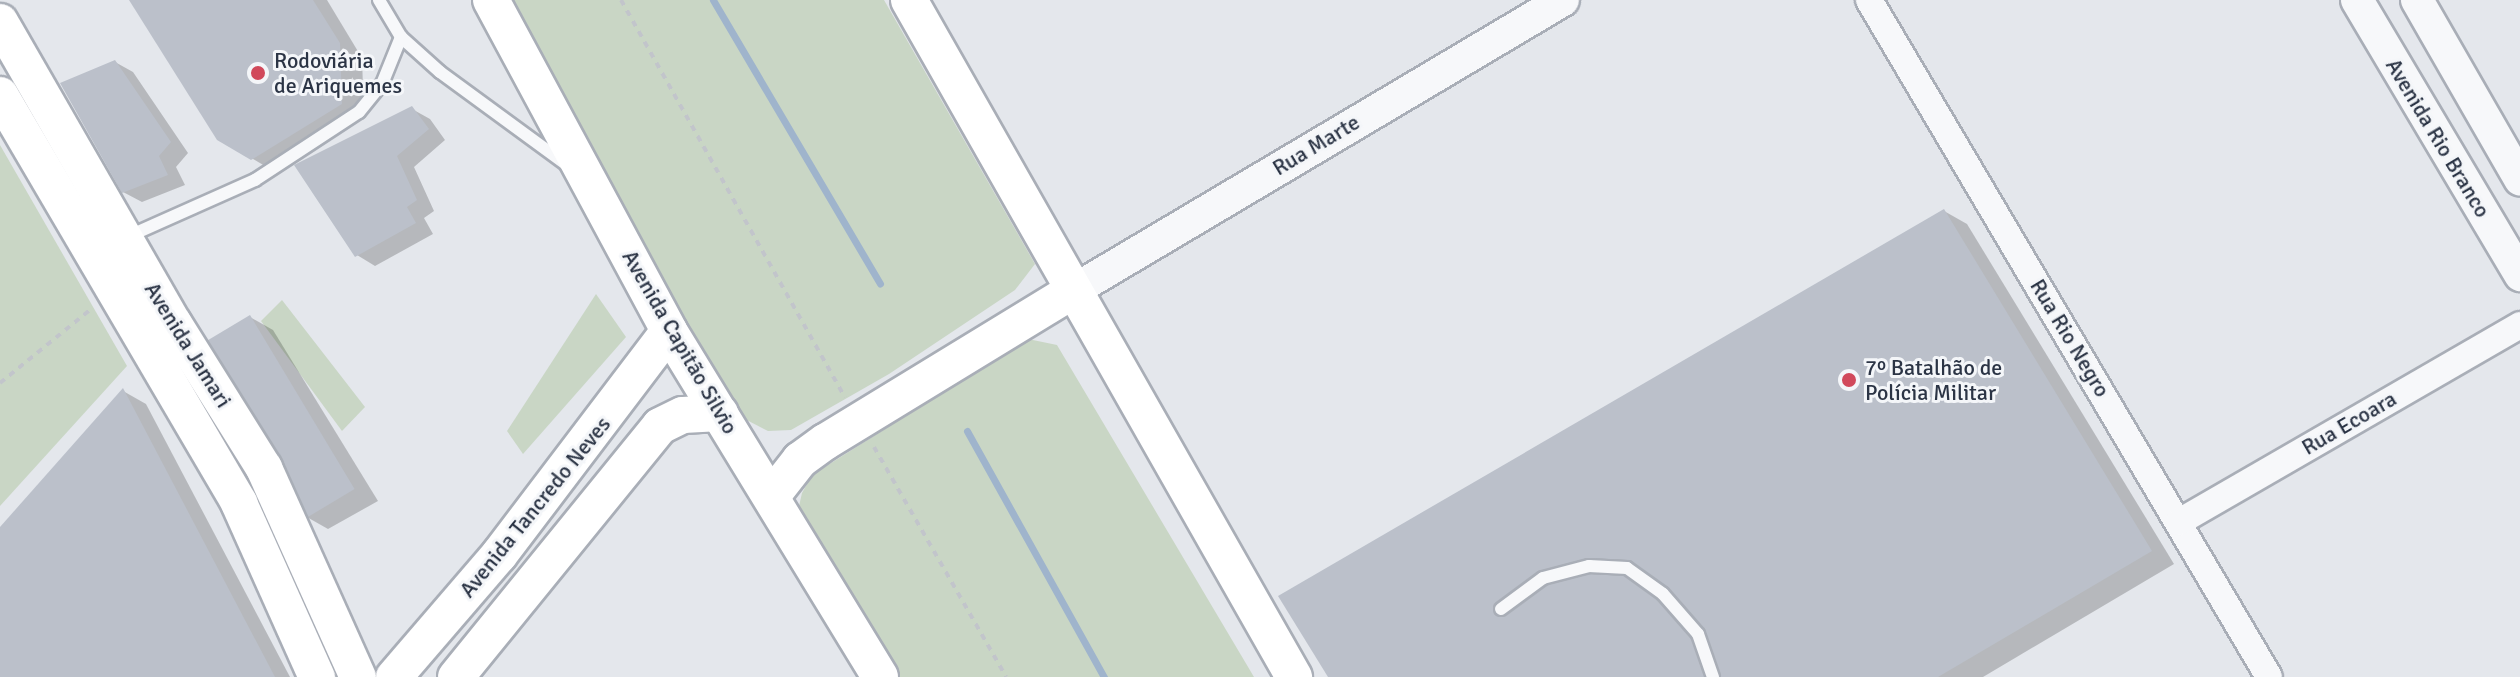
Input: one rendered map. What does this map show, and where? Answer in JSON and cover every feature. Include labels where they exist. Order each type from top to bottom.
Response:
[{"type":"main road","name":"Avenida Capitão Silvio","points":[[491,0],[669,331],[880,677]]},
{"type":"main road","points":[[909,0],[1071,292],[1294,677]]},
{"type":"main road","name":"Avenida Jamari","points":[[0,22],[123,238],[268,476],[358,677]]},
{"type":"main road","name":"Avenida Jamari","points":[[0,95],[235,496],[317,677]]},
{"type":"main road","points":[[771,497],[800,460],[1071,292]]},
{"type":"main road","name":"Avenida Tancredo Neves","points":[[394,677],[499,555],[669,331]]},
{"type":"main road","name":"Avenida Tancredo Neves","points":[[456,677],[530,582],[660,426],[683,415],[720,413]]},
{"type":"main road","points":[[235,496],[268,476]]},
{"type":"main road","points":[[499,555],[530,582]]},
{"type":"street","name":"Rua Marte","points":[[1071,292],[1563,0]]},
{"type":"street","name":"Rua Rio Negro","points":[[1869,0],[2269,677]]},
{"type":"street","name":"Avenida Rio Branco","points":[[2357,0],[2520,275]]},
{"type":"street","points":[[2417,0],[2520,179]]},
{"type":"street","name":"Rua Ecoara","points":[[2179,522],[2520,325]]},
{"type":"lane","points":[[379,0],[401,37],[452,81],[587,179]]},
{"type":"lane","points":[[123,238],[255,180],[359,112],[382,84],[401,37]]},
{"type":"lane","points":[[1501,609],[1543,578],[1589,566],[1627,568],[1663,594],[1698,634],[1713,677]]},
{"type":"path","points":[[621,0],[1006,677]]},
{"type":"path","points":[[0,383],[114,291]]},
{"type":"green space","points":[[504,0],[884,0],[1035,264],[1015,290],[889,374],[791,430],[768,431],[739,416],[503,11]]},
{"type":"green space","points":[[0,145],[127,366],[0,506]]},
{"type":"green space","points":[[596,294],[626,337],[523,454],[507,431]]},
{"type":"green space","points":[[282,300],[365,407],[342,431],[261,321]]},
{"type":"green space","points":[[1028,339],[1057,345],[1254,677],[895,677],[797,515],[802,493],[812,475]]},
{"type":"building","name":"Rodoviária de Ariquemes","points":[[129,0],[313,0],[340,43],[342,104],[251,160],[217,140]]},
{"type":"building","points":[[115,60],[171,142],[159,156],[168,175],[122,193],[60,83]]},
{"type":"building","points":[[412,106],[429,129],[397,156],[417,200],[407,207],[416,223],[355,257],[294,165]]},
{"type":"building","name":"7º Batalhão de Polícia Militar","points":[[1944,209],[2152,551],[1938,677],[1328,677],[1278,596]]},
{"type":"building","points":[[250,315],[355,489],[306,518],[201,344]]},
{"type":"building","points":[[123,388],[275,677],[0,677],[0,527]]},
{"type":"waterway","points":[[713,0],[880,283]]},
{"type":"waterway","points":[[967,431],[1104,677]]},
{"type":"place","name":"Rodoviária de Ariquemes","points":[[258,73]]},
{"type":"place","name":"7º Batalhão de Polícia Militar","points":[[1849,380]]}]
